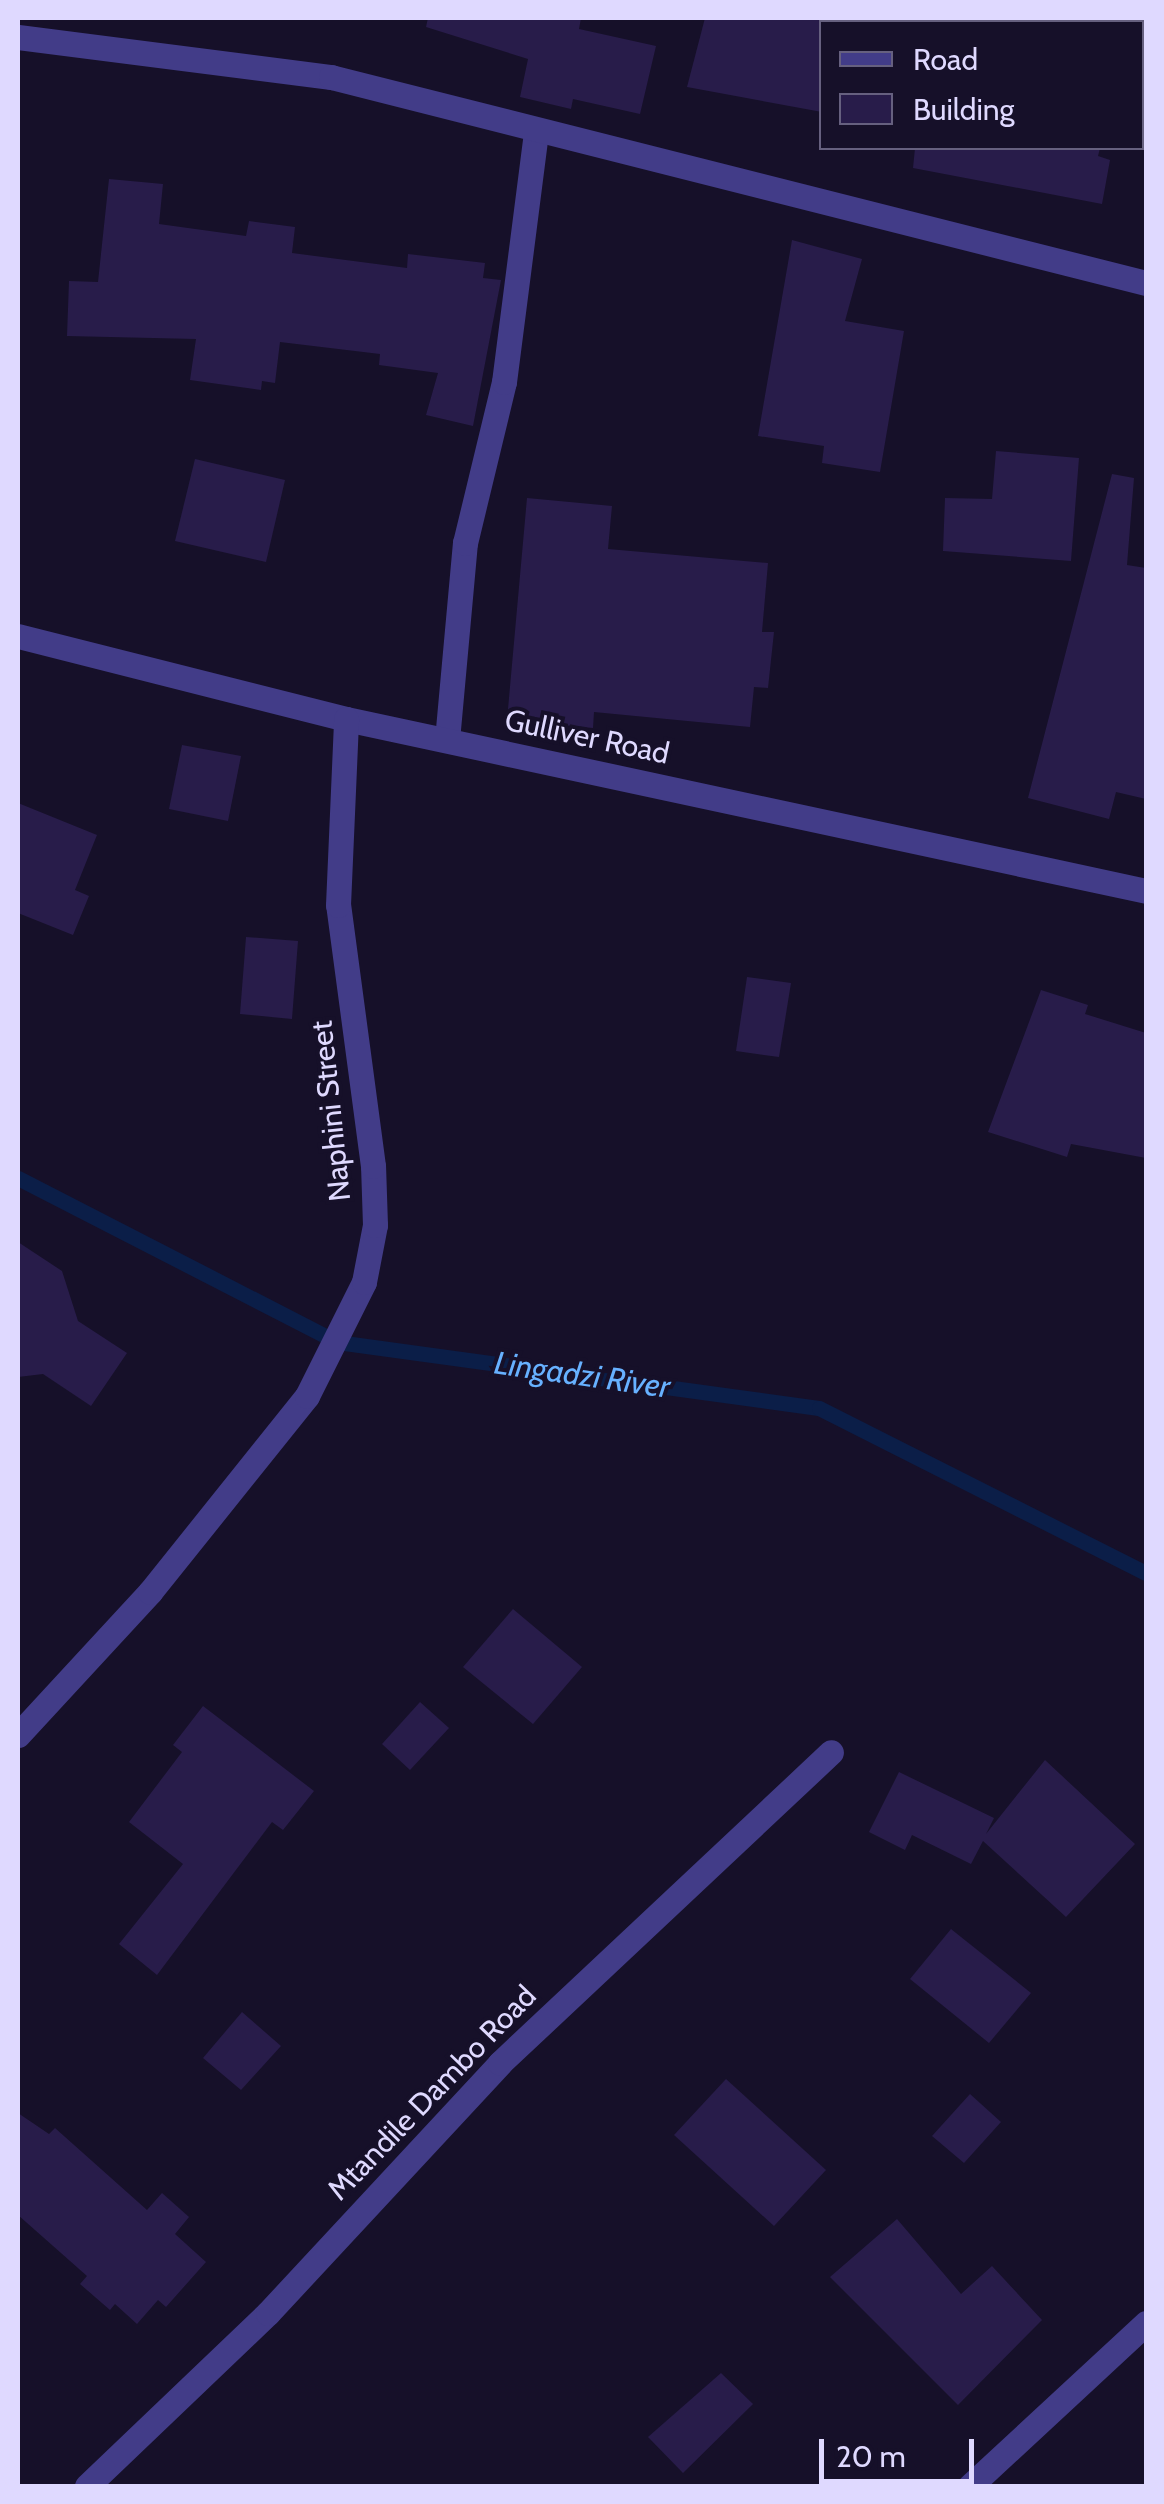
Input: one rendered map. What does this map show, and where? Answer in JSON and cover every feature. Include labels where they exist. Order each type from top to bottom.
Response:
[{"type":"street","points":[[18,37],[331,77],[536,133],[1146,283]]},
{"type":"street","points":[[446,740],[465,543],[504,382],[536,133]]},
{"type":"street","name":"Gulliver Road","points":[[18,636],[346,719],[1146,890]]},
{"type":"street","name":"Naphini Street","points":[[18,1735],[150,1592],[307,1396],[364,1282],[375,1225],[373,1166],[338,905],[346,719]]},
{"type":"street","name":"Mtandile Dambo Road","points":[[87,2486],[268,2313],[500,2063],[830,1752]]},
{"type":"street","points":[[970,2486],[1146,2324]]},
{"type":"building","points":[[428,18],[581,18],[579,29],[656,46],[640,114],[573,99],[571,109],[520,97],[528,59],[426,27]]},
{"type":"building","points":[[705,18],[822,18],[819,111],[687,87]]},
{"type":"building","points":[[915,150],[1100,150],[1098,156],[1110,160],[1102,204],[913,168]]},
{"type":"building","points":[[109,179],[163,184],[159,224],[246,236],[249,221],[295,227],[292,253],[407,268],[408,254],[485,263],[483,278],[501,280],[473,426],[426,415],[438,373],[379,365],[380,354],[280,342],[275,383],[262,381],[261,390],[190,380],[196,339],[67,336],[69,281],[98,282]]},
{"type":"building","points":[[792,240],[862,259],[845,321],[904,331],[880,472],[822,463],[824,446],[758,436]]},
{"type":"building","points":[[996,451],[1079,458],[1071,561],[943,551],[945,498],[992,499]]},
{"type":"building","points":[[195,459],[285,480],[266,562],[175,541]]},
{"type":"building","points":[[1112,474],[1134,478],[1127,565],[1146,568],[1146,799],[1116,792],[1109,819],[1028,798]]},
{"type":"building","points":[[527,498],[612,506],[608,549],[768,563],[762,632],[774,632],[768,688],[754,687],[750,727],[594,712],[593,728],[507,720]]},
{"type":"building","points":[[182,745],[241,756],[228,821],[169,809]]},
{"type":"building","points":[[18,803],[97,835],[75,890],[89,896],[73,935],[18,913]]},
{"type":"building","points":[[246,937],[298,941],[292,1019],[240,1014]]},
{"type":"building","points":[[747,977],[791,983],[779,1057],[736,1051]]},
{"type":"building","points":[[1041,990],[1088,1005],[1085,1014],[1146,1033],[1146,1158],[1071,1144],[1067,1157],[988,1132]]},
{"type":"building","points":[[18,1242],[62,1271],[78,1321],[127,1353],[91,1406],[43,1374],[18,1377]]},
{"type":"building","points":[[513,1609],[582,1667],[533,1724],[463,1667]]},
{"type":"building","points":[[420,1702],[449,1728],[410,1770],[382,1744]]},
{"type":"building","points":[[203,1706],[314,1791],[283,1830],[272,1822],[157,1975],[119,1944],[183,1864],[129,1822],[182,1752],[173,1745]]},
{"type":"building","points":[[1045,1760],[1135,1844],[1066,1917],[983,1841],[971,1864],[912,1835],[905,1850],[869,1832],[899,1772],[994,1818],[986,1834]]},
{"type":"building","points":[[951,1929],[1031,1993],[989,2043],[910,1979]]},
{"type":"building","points":[[242,2012],[281,2046],[241,2090],[203,2058]]},
{"type":"building","points":[[726,2079],[826,2170],[774,2226],[674,2135]]},
{"type":"building","points":[[970,2094],[1001,2122],[964,2163],[932,2136]]},
{"type":"building","points":[[18,2113],[49,2134],[55,2128],[147,2210],[162,2193],[189,2217],[175,2234],[206,2262],[166,2307],[158,2300],[137,2324],[115,2304],[110,2310],[80,2284],[87,2276],[18,2215]]},
{"type":"building","points":[[897,2219],[961,2294],[992,2266],[1042,2320],[958,2405],[830,2277]]},
{"type":"building","points":[[721,2373],[753,2404],[683,2473],[648,2437]]},
{"type":"waterway","name":"Lingadzi River","points":[[18,1178],[337,1342],[819,1408],[1146,1573]]}]
